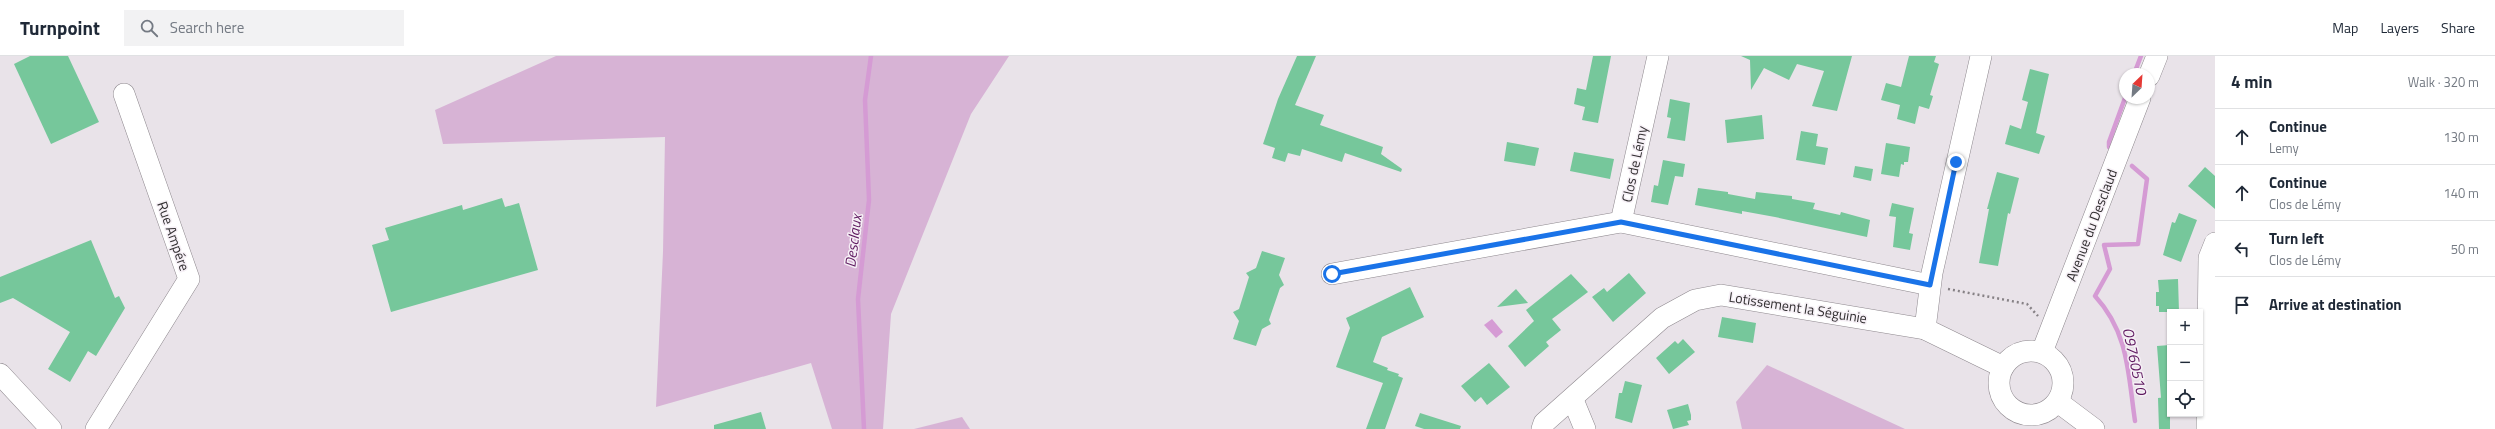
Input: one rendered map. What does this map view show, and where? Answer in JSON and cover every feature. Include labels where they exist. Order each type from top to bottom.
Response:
[{"type":"street","name":"Clos de Lémy","points":[[1658,56],[1621,222],[1940,283]]},
{"type":"street","points":[[1925,328],[1940,283],[1982,56]]},
{"type":"street","points":[[2152,68],[2157,56]]},
{"type":"street","name":"Rue Ampére","points":[[96,429],[189,279],[124,94]]},
{"type":"street","name":"Avenue du Desclaud","points":[[2042,352],[2138,104]]},
{"type":"street","points":[[1332,274],[1621,222]]},
{"type":"street","points":[[2207,429],[2209,258],[2215,243]]},
{"type":"street","name":"Lotissement la Séguinie","points":[[1542,429],[1544,423],[1573,400],[1662,318],[1695,300],[1721,295],[1925,328],[2003,367]]},
{"type":"street","points":[[2031,351],[2042,352],[2058,364],[2062,373],[2064,383],[2058,402],[2050,410],[2040,415],[2029,416],[2016,421],[2000,393],[1999,377],[2003,367],[2010,358],[2020,353],[2031,351]]},
{"type":"street","points":[[0,374],[51,429]]},
{"type":"street","points":[[1573,400],[1585,429]]},
{"type":"street","points":[[2058,402],[2094,429]]},
{"type":"path","points":[[1940,283],[1947,288],[2027,304],[2039,316],[2053,324]]},
{"type":"shaded area","points":[[556,56],[1009,56],[971,114],[891,314],[883,429],[832,429],[811,363],[656,407],[663,252],[665,137],[443,144],[435,110]]},
{"type":"shaded area","points":[[1492,319],[1503,332],[1496,338],[1484,325]]},
{"type":"shaded area","points":[[1767,365],[1905,429],[1742,429],[1736,402]]},
{"type":"shaded area","points":[[962,417],[970,429],[914,429]]},
{"type":"building","points":[[30,56],[68,56],[99,122],[51,144],[14,64]]},
{"type":"building","points":[[1297,56],[1316,56],[1295,105],[1324,115],[1320,125],[1383,147],[1381,154],[1402,169],[1401,172],[1345,153],[1342,162],[1302,149],[1300,156],[1288,153],[1285,162],[1272,158],[1275,148],[1263,144],[1278,99]]},
{"type":"building","points":[[1593,56],[1611,56],[1598,123],[1582,120],[1585,107],[1574,104],[1577,88],[1586,90]]},
{"type":"building","points":[[1741,56],[1852,56],[1837,111],[1812,106],[1824,71],[1797,64],[1789,80],[1764,68],[1751,90],[1750,60]]},
{"type":"building","points":[[1909,56],[1936,56],[1934,62],[1939,64],[1930,95],[1933,96],[1929,109],[1919,106],[1915,124],[1897,119],[1900,105],[1881,100],[1886,83],[1901,87]]},
{"type":"building","points":[[2030,69],[2049,74],[2036,133],[2045,136],[2039,154],[2005,144],[2010,125],[2021,129],[2028,102],[2022,100]]},
{"type":"building","points":[[1670,99],[1690,103],[1685,141],[1667,138],[1671,118],[1667,117]]},
{"type":"building","points":[[1762,115],[1764,139],[1727,143],[1725,120]]},
{"type":"building","points":[[1801,131],[1818,134],[1816,146],[1828,148],[1825,165],[1796,160]]},
{"type":"building","points":[[1507,142],[1539,148],[1535,166],[1504,161]]},
{"type":"building","points":[[1886,143],[1910,147],[1908,162],[1904,162],[1904,165],[1901,164],[1899,177],[1881,174]]},
{"type":"building","points":[[1574,152],[1614,159],[1610,179],[1570,171]]},
{"type":"building","points":[[1663,160],[1685,164],[1683,177],[1675,176],[1668,205],[1651,202],[1654,185],[1658,186]]},
{"type":"building","points":[[1855,166],[1873,169],[1871,181],[1853,177]]},
{"type":"building","points":[[2205,167],[2215,176],[2215,209],[2188,186]]},
{"type":"building","points":[[1997,172],[2019,178],[2010,214],[2008,213],[1998,266],[1979,263],[1989,209],[1987,209]]},
{"type":"building","points":[[1698,188],[1728,192],[1728,194],[1755,199],[1756,192],[1792,196],[1792,199],[1815,203],[1813,209],[1840,215],[1841,212],[1870,220],[1867,237],[1775,217],[1742,211],[1742,214],[1695,205]]},
{"type":"building","points":[[502,198],[505,207],[519,203],[538,270],[391,312],[372,245],[389,240],[385,228],[462,205],[463,210]]},
{"type":"building","points":[[1892,203],[1914,208],[1909,233],[1913,234],[1910,250],[1893,247],[1896,217],[1889,216]]},
{"type":"building","points":[[2179,213],[2197,220],[2181,262],[2163,255],[2172,222],[2175,223]]},
{"type":"building","points":[[91,240],[115,298],[119,296],[125,308],[96,356],[88,351],[70,382],[48,369],[70,332],[13,298],[0,303],[0,277]]},
{"type":"building","points":[[1262,251],[1285,258],[1279,275],[1284,285],[1280,288],[1269,320],[1271,324],[1262,329],[1256,346],[1233,339],[1239,321],[1233,312],[1239,309],[1249,277],[1246,273],[1256,268]]},
{"type":"building","points":[[1629,273],[1646,293],[1613,322],[1592,297],[1604,288],[1607,292]]},
{"type":"building","points":[[1571,274],[1588,292],[1552,319],[1561,330],[1546,342],[1549,346],[1525,367],[1508,346],[1534,321],[1526,310]]},
{"type":"building","points":[[2178,279],[2179,309],[2167,309],[2167,312],[2159,312],[2159,306],[2156,306],[2156,292],[2159,292],[2158,280]]},
{"type":"building","points":[[1410,287],[1424,317],[1382,337],[1373,362],[1388,368],[1387,370],[1399,374],[1398,376],[1403,378],[1385,429],[1366,429],[1383,383],[1336,367],[1350,328],[1346,318]]},
{"type":"building","points":[[1516,289],[1528,303],[1497,307]]},
{"type":"building","points":[[1722,317],[1756,323],[1753,343],[1718,337]]},
{"type":"building","points":[[1683,339],[1695,352],[1669,374],[1656,358],[1675,341],[1678,344]]},
{"type":"building","points":[[2167,345],[2167,417],[2170,417],[2170,429],[2159,429],[2158,398],[2161,398],[2157,346]]},
{"type":"building","points":[[1489,363],[1510,387],[1487,405],[1481,397],[1475,402],[1461,386]]},
{"type":"building","points":[[1625,381],[1642,385],[1632,423],[1615,418],[1619,393],[1622,393]]},
{"type":"building","points":[[1688,404],[1691,415],[1691,420],[1687,421],[1689,425],[1673,429],[1667,410]]},
{"type":"building","points":[[761,412],[766,429],[714,429],[714,425]]},
{"type":"building","points":[[1420,413],[1461,426],[1460,429],[1424,429],[1415,426]]},
{"type":"waterway","name":"Desclaux","points":[[864,429],[858,299],[869,200],[865,100],[871,56]]},
{"type":"waterway","name":"O9760510","points":[[2136,68],[2141,56]]},
{"type":"waterway","name":"O9760510","points":[[2109,147],[2109,142],[2123,104]]},
{"type":"waterway","name":"O9760510","points":[[2132,166],[2147,179],[2138,244],[2104,245],[2110,269],[2095,296],[2106,310],[2121,339],[2128,371],[2135,421]]},
{"type":"route","points":[[1332,274],[1621,222],[1930,285],[1956,162]]}]
